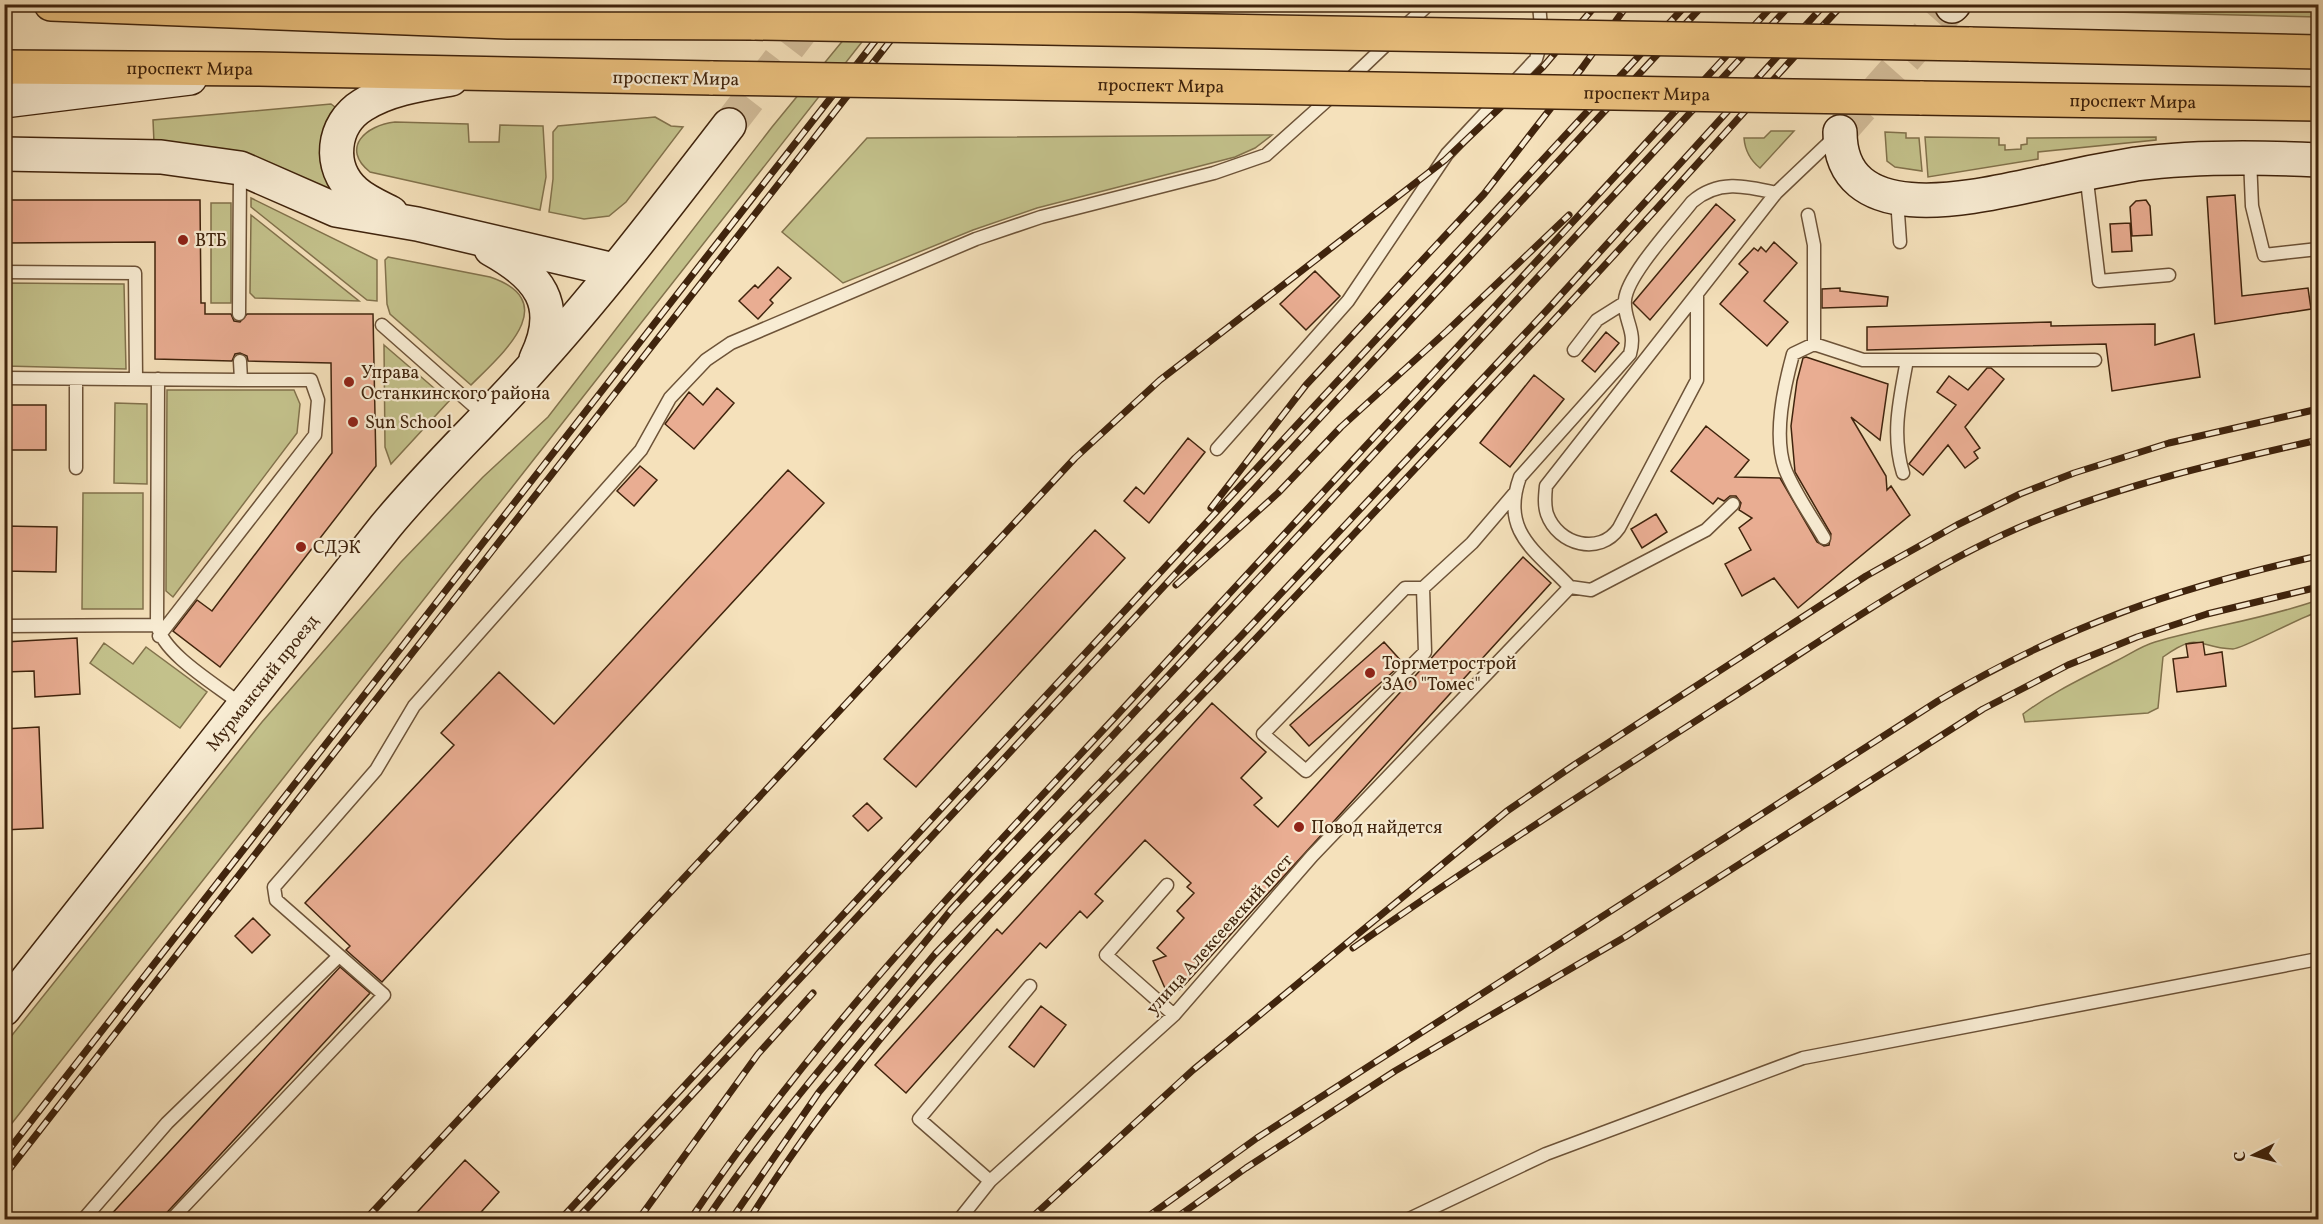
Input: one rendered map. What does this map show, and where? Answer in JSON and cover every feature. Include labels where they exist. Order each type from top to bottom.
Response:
[{"type":"main road","points":[[51,4],[508,22],[755,23],[2319,52]]},
{"type":"main road","name":"проспект Мира","points":[[4,67],[259,69],[472,75],[2319,104]]},
{"type":"street","points":[[323,4],[362,17]]},
{"type":"street","points":[[4,101],[91,92],[259,69]]},
{"type":"street","points":[[417,224],[386,211],[354,192],[345,181],[339,168],[336,154],[337,138],[351,115],[373,100],[429,82],[472,75]]},
{"type":"street","name":"Мурманский проезд","points":[[6,1005],[411,495],[531,369],[614,270],[729,125]]},
{"type":"street","points":[[1840,132],[1842,152],[1852,171],[1875,191],[1897,198],[1946,200],[2138,164],[2250,157],[2319,160]]},
{"type":"street","points":[[4,154],[161,157],[240,168],[336,210],[417,224],[614,270]]},
{"type":"street","points":[[464,235],[514,262],[538,284],[544,299],[545,331],[541,349],[531,369]]},
{"type":"lane","points":[[171,1220],[384,995],[276,900],[274,887],[376,770],[414,706],[641,450],[670,398],[706,360],[731,343],[976,240],[1041,217],[1214,173],[1266,155],[1429,4]]},
{"type":"lane","points":[[1217,449],[1348,301],[1447,154],[1536,59],[1542,39],[1539,4]]},
{"type":"lane","points":[[1697,294],[1697,380],[1618,528],[1606,542],[1592,545],[1578,543],[1565,537],[1554,527],[1547,515],[1544,501],[1546,486],[1776,193],[1840,132]]},
{"type":"lane","points":[[2250,157],[2252,206],[2264,255],[2319,249]]},
{"type":"lane","points":[[239,314],[240,168]]},
{"type":"lane","points":[[2086,173],[2099,281],[2169,275]]},
{"type":"lane","points":[[1733,504],[1706,530],[1591,590],[1570,587],[1519,533],[1513,515],[1514,494],[1520,477],[1630,354],[1634,340],[1624,303],[1627,285],[1701,194],[1729,185],[1776,193]]},
{"type":"lane","points":[[1897,198],[1900,242]]},
{"type":"lane","points":[[1808,215],[1814,245],[1814,344]]},
{"type":"lane","points":[[4,272],[135,273],[136,379]]},
{"type":"lane","points":[[1574,350],[1597,320],[1624,303]]},
{"type":"lane","points":[[382,325],[486,416]]},
{"type":"lane","points":[[1824,538],[1785,468],[1780,425],[1785,381],[1793,354],[1814,344],[1863,360],[2095,360]]},
{"type":"lane","points":[[1903,473],[1897,452],[1896,416],[1907,360]]},
{"type":"lane","points":[[240,361],[241,380]]},
{"type":"lane","points":[[4,378],[311,380],[318,400],[315,435],[158,630]]},
{"type":"lane","points":[[76,379],[76,468]]},
{"type":"lane","points":[[158,379],[158,630],[170,649],[242,705]]},
{"type":"lane","points":[[1423,588],[1425,652],[1306,771],[1263,734],[1405,588],[1423,588],[1472,543],[1514,494]]},
{"type":"lane","name":"улица Алексеевский пост","points":[[959,1220],[990,1181],[1174,1015],[1312,856],[1570,587]]},
{"type":"lane","points":[[4,626],[158,630]]},
{"type":"lane","points":[[1167,885],[1106,955],[1174,1015]]},
{"type":"lane","points":[[83,1220],[167,1123],[339,956]]},
{"type":"lane","points":[[1407,1220],[1546,1154],[1803,1058],[2319,959]]},
{"type":"lane","points":[[990,1181],[919,1119],[1030,986]]},
{"type":"shaded area","points":[[2073,4],[2122,5],[2122,10],[2175,10],[2175,5],[2217,4],[2217,10],[2261,11],[2262,5],[2291,5],[2291,7],[2318,7],[2318,17],[2073,11]]},
{"type":"shaded area","points":[[872,5],[891,5],[5,1132],[5,1044],[262,722],[401,562],[483,477],[548,417],[772,127]]},
{"type":"shaded area","points":[[331,104],[335,107],[331,191],[154,143],[153,120]]},
{"type":"shaded area","points":[[655,117],[671,126],[683,127],[626,202],[609,216],[584,219],[549,212],[553,179],[553,132],[558,126]]},
{"type":"shaded area","points":[[395,122],[468,124],[469,142],[499,142],[500,125],[543,126],[546,177],[540,210],[370,172],[361,163],[357,154],[360,139],[375,128]]},
{"type":"shaded area","points":[[1771,131],[1794,131],[1760,168],[1749,155],[1744,138],[1764,138]]},
{"type":"shaded area","points":[[1885,132],[1906,133],[1906,138],[1919,138],[1922,171],[1895,167],[1887,161]]},
{"type":"shaded area","points":[[1272,135],[1255,148],[1235,157],[1037,208],[973,230],[843,283],[782,232],[867,138]]},
{"type":"shaded area","points":[[1925,137],[1999,138],[1999,145],[2005,145],[2005,150],[2021,149],[2021,145],[2027,144],[2027,138],[2156,137],[2156,140],[2038,152],[2038,159],[1928,177]]},
{"type":"shaded area","points":[[251,198],[377,260],[377,301],[367,300],[251,207]]},
{"type":"shaded area","points":[[211,203],[231,203],[231,303],[211,303]]},
{"type":"shaded area","points":[[251,215],[359,301],[255,298],[250,293]]},
{"type":"shaded area","points":[[388,257],[490,277],[512,288],[522,300],[524,314],[520,329],[497,359],[471,385],[390,314],[387,304],[385,260]]},
{"type":"shaded area","points":[[5,283],[124,284],[126,369],[5,366]]},
{"type":"shaded area","points":[[384,345],[449,401],[391,464],[385,447]]},
{"type":"shaded area","points":[[167,390],[294,390],[300,404],[297,433],[173,597],[166,591]]},
{"type":"shaded area","points":[[115,403],[147,404],[147,484],[114,483]]},
{"type":"shaded area","points":[[83,493],[143,493],[143,609],[82,609]]},
{"type":"shaded area","points":[[2318,600],[2318,612],[2239,648],[2221,648],[2192,642],[2175,649],[2163,657],[2158,708],[2148,713],[2025,722],[2023,714],[2045,699],[2150,644]]},
{"type":"shaded area","points":[[104,643],[133,664],[146,647],[207,692],[180,728],[90,663]]},
{"type":"building","points":[[2235,195],[2242,296],[2308,288],[2311,309],[2215,324],[2207,197]]},
{"type":"building","points":[[4,200],[200,200],[201,303],[205,303],[205,314],[231,314],[234,321],[240,322],[247,314],[373,314],[376,466],[220,667],[173,631],[197,600],[212,611],[332,453],[331,363],[248,361],[247,356],[240,353],[235,354],[232,361],[155,359],[155,242],[4,243]]},
{"type":"building","points":[[2146,200],[2150,206],[2152,235],[2132,236],[2130,207],[2136,201]]},
{"type":"building","points":[[1716,204],[1735,220],[1650,320],[1633,303]]},
{"type":"building","points":[[2130,223],[2132,251],[2112,252],[2110,224]]},
{"type":"building","points":[[1774,242],[1797,263],[1764,301],[1788,322],[1767,346],[1720,304],[1748,272],[1739,264],[1754,248],[1758,251],[1761,247],[1766,252]]},
{"type":"building","points":[[778,267],[791,278],[770,300],[773,303],[758,319],[739,301],[755,285],[758,288]]},
{"type":"building","points":[[1315,271],[1340,296],[1306,330],[1280,304]]},
{"type":"building","points":[[1840,288],[1840,291],[1888,297],[1887,306],[1822,308],[1822,289]]},
{"type":"building","points":[[2051,322],[2051,326],[2155,324],[2155,345],[2194,334],[2200,377],[2112,391],[2106,344],[1867,350],[1867,327]]},
{"type":"building","points":[[1606,332],[1619,343],[1595,372],[1582,361]]},
{"type":"building","points":[[1806,357],[1888,384],[1880,440],[1851,417],[1886,476],[1887,490],[1891,486],[1910,515],[1798,608],[1774,578],[1742,596],[1725,564],[1751,550],[1739,528],[1752,518],[1739,510],[1741,503],[1736,496],[1730,496],[1724,501],[1718,498],[1713,504],[1671,471],[1706,426],[1749,460],[1735,477],[1780,478],[1817,542],[1824,546],[1829,545],[1831,534],[1795,472],[1791,426],[1797,381],[1803,358]]},
{"type":"building","points":[[1987,368],[1991,368],[2004,379],[1965,427],[1980,448],[1974,452],[1978,458],[1965,468],[1948,445],[1923,475],[1909,464],[1956,405],[1937,392],[1949,376],[1968,390]]},
{"type":"building","points":[[1534,375],[1564,399],[1510,467],[1480,443]]},
{"type":"building","points":[[717,388],[734,403],[694,449],[665,424],[689,392],[703,405]]},
{"type":"building","points":[[4,405],[46,405],[46,450],[4,450]]},
{"type":"building","points":[[1188,438],[1205,452],[1149,523],[1124,501],[1136,487],[1144,494]]},
{"type":"building","points":[[640,466],[657,480],[634,506],[617,491]]},
{"type":"building","points":[[788,470],[824,503],[382,982],[346,950],[350,946],[305,903],[454,745],[441,733],[499,672],[554,724]]},
{"type":"building","points":[[1656,514],[1667,532],[1642,548],[1631,529]]},
{"type":"building","points":[[4,526],[57,527],[56,572],[4,571]]},
{"type":"building","points":[[1095,530],[1125,558],[916,787],[884,759]]},
{"type":"building","points":[[1523,557],[1551,583],[1181,989],[1168,995],[1153,961],[1166,956],[1157,948],[1184,918],[1177,911],[1194,893],[1187,887],[1191,883],[1145,840],[1095,894],[1103,901],[1087,918],[1080,911],[1046,948],[1040,943],[906,1093],[875,1065],[997,929],[1002,934],[1212,703],[1266,752],[1241,778],[1262,798],[1254,805],[1278,827]]},
{"type":"building","points":[[77,638],[80,694],[35,697],[34,671],[4,672],[4,642]]},
{"type":"building","points":[[1384,642],[1403,663],[1309,746],[1290,725]]},
{"type":"building","points":[[2203,642],[2205,655],[2222,652],[2226,686],[2177,692],[2173,659],[2188,657],[2186,644]]},
{"type":"building","points":[[39,727],[43,828],[4,830],[4,729]]},
{"type":"building","points":[[867,803],[882,818],[868,831],[853,816]]},
{"type":"building","points":[[253,918],[270,935],[252,953],[235,936]]},
{"type":"building","points":[[340,967],[370,993],[160,1220],[106,1220]]},
{"type":"building","points":[[1041,1006],[1066,1025],[1034,1067],[1009,1047]]},
{"type":"building","points":[[465,1160],[499,1192],[474,1220],[410,1220]]},
{"type":"tunnel","points":[[729,125],[822,4]]},
{"type":"tunnel","points":[[1840,132],[1952,6]]},
{"type":"railway","points":[[4,1156],[904,4]]},
{"type":"railway","points":[[4,1176],[919,4]]},
{"type":"railway","points":[[365,1220],[1075,458],[1160,380],[1445,160],[1543,67],[1597,4]]},
{"type":"railway","points":[[1211,508],[1306,385],[1484,194],[1582,68],[1628,4]]},
{"type":"railway","points":[[560,1220],[1687,4]]},
{"type":"railway","points":[[576,1220],[1704,4]]},
{"type":"railway","points":[[690,1220],[788,1086],[840,1021],[949,896],[1774,4]]},
{"type":"railway","points":[[706,1220],[734,1179],[794,1101],[951,910],[1791,4]]},
{"type":"railway","points":[[731,1220],[819,1092],[935,954],[1242,635],[1548,309],[1825,4]]},
{"type":"railway","points":[[749,1220],[802,1141],[919,993],[1047,854],[1245,650],[1437,446],[1843,4]]},
{"type":"railway","points":[[1176,585],[1278,493],[1341,427],[1447,331],[1569,215]]},
{"type":"railway","points":[[1029,1220],[1193,1070],[1507,811],[1866,576],[1957,525],[2020,494],[2074,473],[2169,443],[2318,409]]},
{"type":"railway","points":[[1353,948],[1594,786],[1847,623],[1956,558],[2032,522],[2102,496],[2209,466],[2318,440]]},
{"type":"railway","points":[[1143,1220],[1257,1138],[1938,701],[2031,651],[2122,612],[2216,582],[2318,556]]},
{"type":"railway","points":[[1173,1220],[1246,1168],[1395,1071],[1625,937],[1983,709],[2068,665],[2137,637],[2207,614],[2318,587]]},
{"type":"railway","points":[[638,1220],[758,1054],[813,993]]},
{"type":"place","name":"ВТБ","points":[[183,240]]},
{"type":"place","name":"Управа Останкинского района","points":[[349,382]]},
{"type":"place","name":"Sun School","points":[[353,422]]},
{"type":"place","name":"СДЭК","points":[[301,547]]},
{"type":"place","name":"Торгметрострой ЗАО \"Томес\"","points":[[1370,673]]},
{"type":"place","name":"Повод найдется","points":[[1299,827]]}]
